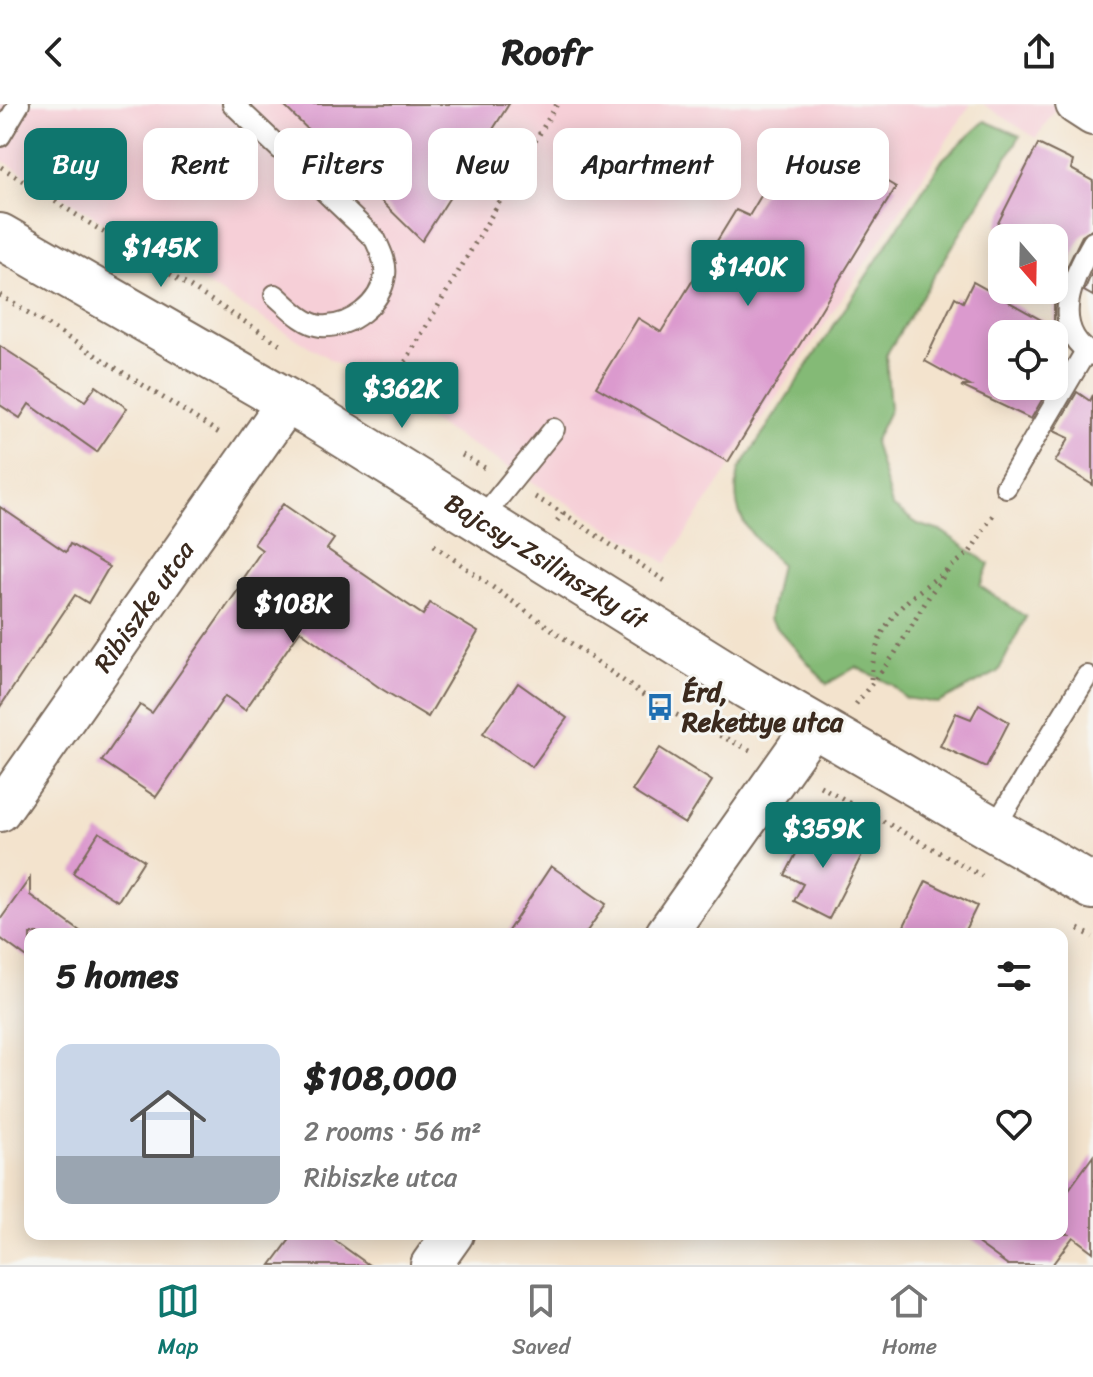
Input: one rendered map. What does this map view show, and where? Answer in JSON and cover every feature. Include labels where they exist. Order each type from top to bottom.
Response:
[{"type":"main road","name":"Bajcsy-Zsilinszky út","points":[[0,236],[277,416],[357,443],[710,664],[1093,887]]},
{"type":"street","points":[[1076,104],[1093,115]]},
{"type":"street","name":"Ribiszke utca","points":[[0,811],[277,416]]},
{"type":"street","points":[[670,928],[814,725]]},
{"type":"street","points":[[431,1265],[449,1240]]},
{"type":"lane","points":[[1,133],[19,104]]},
{"type":"lane","points":[[233,104],[375,239],[382,253],[386,274],[378,294],[362,314],[341,324],[320,326],[303,319],[275,295]]},
{"type":"lane","points":[[1006,487],[1089,353],[1068,316],[1067,296],[1073,278],[1093,242]]},
{"type":"lane","points":[[481,519],[554,429]]},
{"type":"lane","points":[[994,828],[1087,676]]},
{"type":"path","points":[[357,443],[557,104]]},
{"type":"path","points":[[0,295],[224,436],[277,416]]},
{"type":"path","points":[[871,681],[873,652],[887,622],[906,600],[970,552],[988,528],[1006,487]]},
{"type":"path","points":[[431,543],[660,707],[785,766],[986,877]]},
{"type":"path","points":[[855,706],[871,681],[894,655],[950,568]]},
{"type":"path","points":[[1066,922],[1093,937]]},
{"type":"shaded area","points":[[0,104],[971,104],[666,563],[68,200],[127,200],[127,128],[24,128],[24,174],[0,159]]},
{"type":"shaded area","points":[[983,104],[1059,104],[1036,138]]},
{"type":"green space","points":[[985,121],[1020,136],[886,355],[890,409],[874,442],[892,506],[918,524],[943,532],[989,564],[980,586],[1026,617],[998,672],[938,703],[905,698],[892,685],[856,667],[827,684],[769,619],[780,564],[751,533],[739,512],[736,486],[739,470],[943,159]]},
{"type":"building","points":[[282,104],[509,104],[494,128],[428,128],[428,200],[448,200],[422,241],[380,200],[412,200],[412,128],[307,128]]},
{"type":"building","points":[[1038,144],[1073,161],[1071,169],[1093,181],[1093,229],[1082,236],[1068,265],[1068,224],[998,224]]},
{"type":"building","points":[[889,183],[896,187],[889,198]]},
{"type":"building","points":[[759,200],[888,200],[728,462],[596,387],[638,318],[661,332],[736,210],[749,216]]},
{"type":"building","points":[[1093,270],[1093,296],[1084,291]]},
{"type":"building","points":[[973,282],[988,290],[988,304],[1013,304],[1041,320],[988,320],[988,399],[961,386],[970,386],[925,361],[955,297],[963,302]]},
{"type":"building","points":[[0,346],[85,401],[96,386],[127,408],[97,452],[29,404],[20,418],[0,405]]},
{"type":"building","points":[[1077,392],[1090,401],[1093,395],[1093,485],[1055,462],[1069,438],[1054,431]]},
{"type":"building","points":[[991,400],[1042,400],[1031,419]]},
{"type":"building","points":[[283,504],[334,539],[327,549],[423,615],[430,603],[478,632],[428,717],[380,688],[300,631],[245,710],[225,696],[156,797],[102,761],[140,705],[152,713],[240,587],[238,585],[262,550],[254,544]]},
{"type":"building","points":[[0,507],[66,552],[70,544],[109,567],[88,603],[75,595],[0,707]]},
{"type":"building","points":[[518,683],[567,718],[532,767],[483,733]]},
{"type":"building","points":[[979,704],[1009,722],[986,767],[940,746],[956,713],[971,719]]},
{"type":"building","points":[[660,748],[712,781],[685,824],[632,791]]},
{"type":"building","points":[[812,823],[864,851],[829,919],[794,901],[803,884],[785,875]]},
{"type":"building","points":[[99,832],[144,860],[118,901],[73,873]]},
{"type":"building","points":[[551,866],[606,904],[589,928],[510,928]]},
{"type":"building","points":[[30,878],[30,895],[76,928],[24,928],[24,956],[0,938],[0,920]]},
{"type":"building","points":[[926,881],[977,906],[966,928],[903,928]]},
{"type":"building","points":[[1093,1156],[1093,1252],[1073,1237],[1052,1265],[1008,1265],[973,1240],[1068,1240],[1068,1191]]},
{"type":"building","points":[[290,1240],[334,1240],[369,1265],[271,1265]]},
{"type":"place","name":"Érd, Rekettye utca","points":[[660,707]]}]
